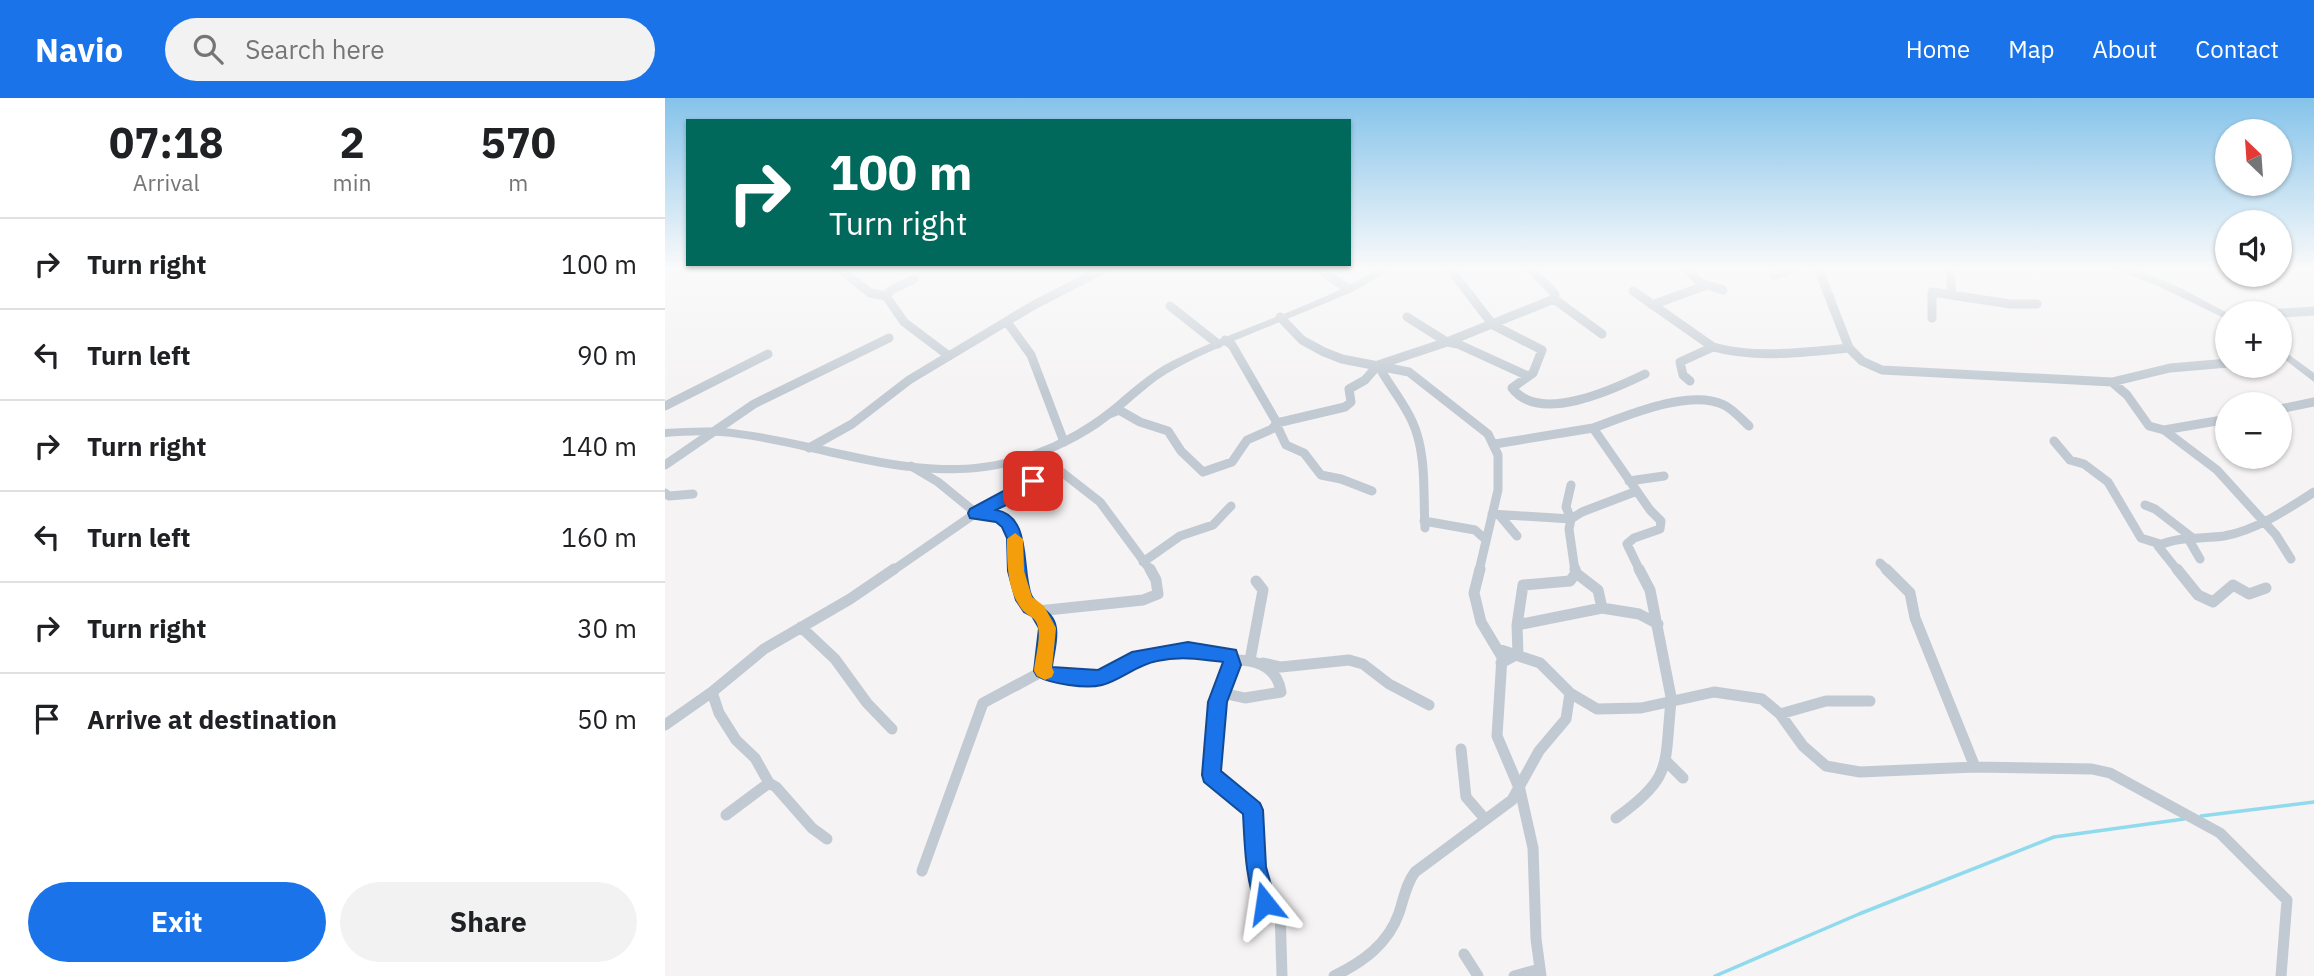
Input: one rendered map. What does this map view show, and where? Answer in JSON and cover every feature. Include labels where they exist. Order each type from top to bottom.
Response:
[{"type":"street","points":[[893,309],[917,332],[950,356]]},
{"type":"street","points":[[809,448],[852,424],[909,380],[1031,309]]},
{"type":"street","points":[[1174,309],[1221,342],[1232,345],[1286,445],[1304,453],[1321,475],[1341,479],[1371,491]]},
{"type":"street","points":[[665,433],[692,430],[714,432],[910,466],[958,469],[978,467],[1039,453],[1063,442],[1109,414],[1157,374],[1221,342],[1299,309]]},
{"type":"street","points":[[1481,309],[1502,332],[1540,347],[1542,353],[1536,368],[1512,390],[1537,405],[1566,401],[1616,388],[1645,374]]},
{"type":"street","points":[[1109,414],[1119,410],[1140,422],[1168,431],[1181,451],[1203,472],[1232,462],[1247,440],[1277,424],[1345,407],[1351,402],[1349,389],[1365,380],[1378,365],[1447,342],[1528,309]]},
{"type":"street","points":[[1568,309],[1602,334]]},
{"type":"street","points":[[1659,309],[1713,347],[1724,351],[1785,353],[1849,348]]},
{"type":"street","points":[[1834,309],[1849,348],[1862,361],[1890,372],[2112,382],[2170,368],[2215,364]]},
{"type":"street","points":[[1932,309],[1932,318]]},
{"type":"street","points":[[2292,313],[2314,312]]},
{"type":"street","points":[[1280,317],[1302,340],[1324,352],[1342,359],[1409,372],[1488,434],[1495,444],[1499,471],[1496,514],[1485,539],[1473,593],[1481,622],[1498,649],[1501,663],[1497,736],[1520,790],[1533,848],[1536,939],[1541,972],[1514,976]]},
{"type":"street","points":[[1407,317],[1447,342],[1458,344],[1528,376]]},
{"type":"street","points":[[1007,322],[1031,355],[1063,442]]},
{"type":"street","points":[[665,465],[754,404],[889,338]]},
{"type":"street","points":[[1690,381],[1683,375],[1679,362],[1713,347]]},
{"type":"street","points":[[665,406],[768,355]]},
{"type":"street","points":[[2292,363],[2314,377]]},
{"type":"street","points":[[1378,365],[1382,375],[1404,403],[1416,427],[1422,469],[1424,525],[1475,530],[1485,539]]},
{"type":"street","points":[[2112,382],[2127,395],[2149,426],[2164,430],[2217,470],[2276,535],[2291,559]]},
{"type":"street","points":[[2292,407],[2314,402]]},
{"type":"street","points":[[1495,444],[1529,436],[1560,434],[1589,427],[1593,429],[1666,404],[1721,403],[1749,426]]},
{"type":"street","points":[[2164,430],[2215,421]]},
{"type":"street","points":[[1593,429],[1661,521],[1660,529],[1634,538],[1627,544],[1650,590],[1658,624],[1671,702],[1666,761],[1661,776],[1648,792],[1616,818]]},
{"type":"street","points":[[2054,440],[2070,460],[2084,464],[2108,482],[2141,538],[2160,544],[2233,534],[2292,507],[2314,492]]},
{"type":"street","points":[[665,725],[712,692],[764,649],[850,599],[975,513],[1020,491],[1040,474],[1059,470],[1100,502],[1135,544],[1158,585],[1158,594],[1143,600],[1038,611],[1030,607],[1024,600],[1016,571],[1017,553],[1009,523],[1000,517],[975,513],[939,482],[910,466]]},
{"type":"street","points":[[1629,481],[1664,476]]},
{"type":"street","points":[[1571,485],[1566,506],[1571,519],[1569,530],[1574,548],[1572,563],[1576,573],[1596,585],[1602,599],[1602,608]]},
{"type":"street","points":[[1496,514],[1571,519],[1578,513],[1621,500],[1637,491]]},
{"type":"street","points":[[665,494],[693,494]]},
{"type":"street","points":[[2145,505],[2155,509],[2192,540],[2200,559]]},
{"type":"street","points":[[1143,562],[1180,536],[1213,525],[1231,506]]},
{"type":"street","points":[[1496,514],[1517,536]]},
{"type":"street","points":[[2160,544],[2161,551],[2198,595],[2213,602],[2233,585],[2249,594],[2266,588]]},
{"type":"street","points":[[1880,563],[1910,593],[1915,618],[1975,767]]},
{"type":"street","points":[[1518,654],[1517,625],[1523,585],[1570,581],[1576,573]]},
{"type":"street","points":[[1250,660],[1263,590],[1256,581]]},
{"type":"street","points":[[1517,625],[1602,608],[1619,609],[1652,618],[1658,624]]},
{"type":"street","points":[[922,871],[983,703],[1027,682],[1043,671],[1048,628],[1038,611]]},
{"type":"street","points":[[801,627],[835,659],[867,703],[892,730]]},
{"type":"street","points":[[1043,671],[1051,675],[1100,678],[1132,660],[1188,649],[1226,654],[1232,660],[1233,665],[1217,702],[1211,775],[1253,810],[1256,867],[1265,903],[1280,909],[1282,976]]},
{"type":"street","points":[[1498,649],[1540,663],[1570,693],[1597,709],[1615,710],[1671,702],[1714,692],[1762,699],[1780,714],[1803,746],[1826,766],[1860,772],[1975,767],[2092,769],[2110,773],[2162,802],[2196,817],[2220,833],[2287,900],[2281,976]]},
{"type":"street","points":[[1501,663],[1518,654]]},
{"type":"street","points":[[1232,660],[1250,660],[1281,667],[1349,660],[1363,664],[1389,684],[1429,705]]},
{"type":"street","points":[[1222,693],[1245,698],[1281,692],[1274,673],[1263,663]]},
{"type":"street","points":[[712,692],[719,713],[730,731],[755,758],[769,783],[776,787],[812,828],[827,839]]},
{"type":"street","points":[[1334,976],[1379,950],[1397,921],[1413,873],[1505,806],[1520,790],[1538,752],[1568,719],[1572,706],[1570,693]]},
{"type":"street","points":[[1780,714],[1826,701],[1870,701]]},
{"type":"street","points":[[1461,749],[1466,797],[1485,819]]},
{"type":"street","points":[[1666,761],[1683,778]]},
{"type":"street","points":[[726,815],[769,783]]},
{"type":"street","points":[[1464,954],[1478,976]]},
{"type":"waterway","points":[[2201,816],[2314,802]]},
{"type":"waterway","points":[[1715,976],[1859,914],[2054,837],[2184,819]]},
{"type":"slow traffic","points":[[1015,539],[1016,571],[1024,600],[1038,611],[1048,628],[1045,672]]},
{"type":"route","points":[[1033,481],[1020,491],[975,513],[1000,517],[1009,523],[1015,538],[1016,571],[1024,600],[1038,611],[1048,628],[1043,671],[1051,675],[1100,678],[1132,660],[1157,653],[1188,649],[1207,650],[1230,656],[1233,665],[1217,702],[1211,775],[1253,810],[1256,867],[1265,903]]}]
